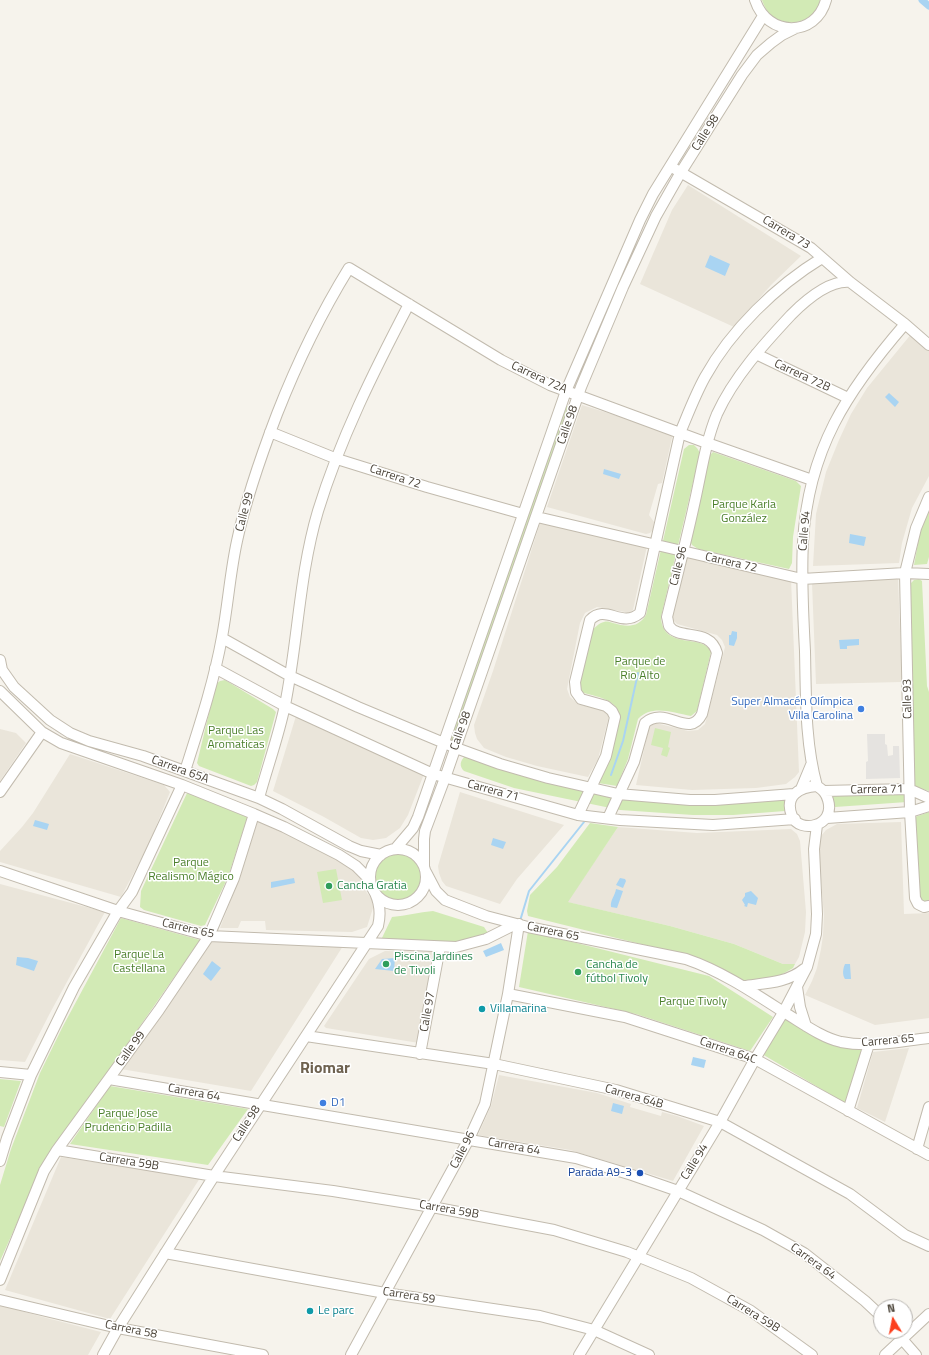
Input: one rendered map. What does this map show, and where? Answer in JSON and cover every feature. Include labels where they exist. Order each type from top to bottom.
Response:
[{"type":"street","points":[[755,0],[764,16],[773,24],[796,28]]},
{"type":"street","name":"Calle 98","points":[[425,869],[424,839],[426,831],[537,517],[578,395],[623,287],[649,230],[681,172],[757,55],[782,35],[808,24],[817,17],[824,7],[826,0]]},
{"type":"street","name":"Calle 98","points":[[396,848],[413,828],[444,744],[566,391],[640,220],[653,194],[670,166],[764,16]]},
{"type":"street","name":"Carrera 73","points":[[670,166],[811,248],[850,282],[905,324],[929,345]]},
{"type":"street","points":[[578,815],[606,756],[615,717],[612,711],[606,706],[581,699],[576,692],[574,682],[590,620],[595,615],[602,614],[628,620],[640,613],[680,434],[691,406],[706,377],[733,337],[777,290],[801,271],[822,258]]},
{"type":"street","name":"Carrera 72A","points":[[349,268],[501,360],[550,385],[680,434],[812,480]]},
{"type":"street","name":"Calle 99","points":[[185,771],[215,668],[222,638],[237,542],[247,501],[259,463],[294,372],[311,334],[330,298],[349,268]]},
{"type":"street","name":"Calle 96","points":[[608,818],[634,762],[645,723],[650,719],[657,717],[691,725],[698,721],[702,714],[717,653],[715,646],[710,640],[673,630],[669,625],[667,617],[707,443],[718,414],[727,396],[746,366],[800,306],[825,289],[839,282],[850,282]]},
{"type":"street","points":[[259,798],[285,706],[306,557],[318,512],[337,459],[362,398],[409,304]]},
{"type":"street","name":"Calle 94","points":[[820,789],[811,765],[805,688],[802,578],[805,522],[812,480],[832,426],[848,398],[872,363],[905,324]]},
{"type":"street","name":"Carrera 72B","points":[[756,354],[848,398]]},
{"type":"street","name":"Carrera 72","points":[[270,432],[337,459],[427,488],[523,514]]},
{"type":"street","name":"Calle 93","points":[[929,497],[916,528],[905,573],[909,790],[915,898],[918,904],[924,907],[929,906]]},
{"type":"street","name":"Carrera 72","points":[[537,517],[802,578],[905,573],[929,574]]},
{"type":"street","points":[[222,638],[290,676],[358,707],[444,744],[520,770],[618,794],[690,800],[715,800],[820,789],[829,804],[830,811],[827,818],[817,825],[808,826],[799,822],[792,816],[790,803],[798,792]]},
{"type":"street","name":"Carrera 65A","points":[[0,660],[2,670],[14,687],[50,720],[70,733],[89,741],[142,756],[259,798],[282,808],[349,846],[361,851],[381,855]]},
{"type":"street","name":"Carrera 71","points":[[215,668],[285,706],[433,774],[578,815],[713,825],[799,822]]},
{"type":"street","name":"Carrera 65A","points":[[0,691],[42,732],[61,743],[182,785],[284,827],[339,855],[356,866],[370,880]]},
{"type":"street","points":[[0,792],[42,732]]},
{"type":"street","name":"Calle 94","points":[[798,792],[811,765]]},
{"type":"street","points":[[0,1161],[3,1137],[31,1075],[74,987],[118,911],[132,892],[182,785]]},
{"type":"street","name":"Carrera 71","points":[[820,789],[909,790],[929,798]]},
{"type":"street","name":"Carrera 71","points":[[827,818],[910,812],[929,806]]},
{"type":"street","name":"Calle 99","points":[[0,1280],[44,1171],[57,1150],[159,1010],[209,936],[234,878],[254,814]]},
{"type":"street","name":"Calle 94","points":[[799,822],[814,849]]},
{"type":"street","name":"Calle 94","points":[[579,1355],[720,1122],[784,1011],[807,967],[816,934],[817,914],[814,849],[817,825]]},
{"type":"street","points":[[425,869],[427,879],[423,892],[412,902],[399,906],[385,902],[375,893],[370,880],[371,870],[381,855],[396,848],[403,848],[410,851],[420,860],[425,869],[436,891],[445,900],[486,916],[518,924]]},
{"type":"street","name":"Carrera 65","points":[[0,871],[118,911],[209,936],[456,947],[486,938],[518,924],[686,959],[702,965],[744,986],[806,1026],[840,1042],[869,1044],[929,1038]]},
{"type":"street","name":"Calle 98","points":[[103,1355],[118,1328],[214,1176],[378,926],[380,914],[379,902],[375,893]]},
{"type":"street","name":"Calle 96","points":[[351,1355],[469,1139],[485,1104],[508,994],[518,924]]},
{"type":"street","name":"Calle 97","points":[[420,1054],[440,947]]},
{"type":"street","points":[[744,986],[769,983],[791,978],[807,967]]},
{"type":"street","points":[[766,1000],[766,991],[769,983]]},
{"type":"street","points":[[797,987],[800,1007],[806,1026]]},
{"type":"street","name":"Carrera 64C","points":[[508,994],[625,1018],[755,1059],[929,1155]]},
{"type":"street","name":"Carrera 64B","points":[[306,1036],[494,1064],[616,1090],[720,1122],[850,1194],[905,1235],[929,1246]]},
{"type":"street","points":[[848,1111],[869,1044]]},
{"type":"street","points":[[0,1072],[31,1075]]},
{"type":"street","name":"Carrera 64","points":[[109,1079],[576,1158],[678,1190],[763,1230],[804,1253],[873,1308]]},
{"type":"street","points":[[917,1149],[929,1107]]},
{"type":"street","name":"Carrera 59B","points":[[57,1150],[214,1176],[333,1191],[432,1207],[554,1230],[638,1257],[691,1278],[751,1311],[812,1355]]},
{"type":"street","name":"Carrera 59","points":[[166,1253],[385,1293],[540,1316],[594,1330],[649,1355]]},
{"type":"street","name":"Carrera 58","points":[[0,1300],[118,1328],[263,1355]]},
{"type":"street","points":[[885,1355],[929,1314]]},
{"type":"street","points":[[902,1340],[916,1355]]},
{"type":"shaded area","points":[[688,185],[801,256],[771,285],[734,327],[640,284],[672,210]]},
{"type":"shaded area","points":[[912,333],[929,348],[929,476],[912,508],[902,543],[899,563],[813,566],[816,514],[826,472],[839,440],[851,414],[867,388]]},
{"type":"shaded area","points":[[582,405],[673,433],[662,483],[658,484],[649,515],[654,522],[653,530],[650,533],[646,534],[547,507]]},
{"type":"shaded area","points":[[541,520],[647,546],[633,610],[628,613],[597,607],[585,613],[580,623],[567,689],[570,697],[578,704],[605,711],[609,716],[598,759],[588,777],[537,766],[506,757],[484,748],[477,739],[475,733],[474,725],[493,671]]},
{"type":"shaded area","points":[[688,556],[791,579],[799,772],[786,784],[756,788],[692,790],[636,785],[649,728],[652,725],[656,723],[688,731],[698,730],[705,724],[725,647],[722,640],[717,635],[677,624],[672,618]]},
{"type":"shaded area","points":[[898,578],[902,682],[816,684],[812,583]]},
{"type":"shaded area","points":[[296,716],[424,774],[408,815],[400,828],[386,838],[373,840],[361,838],[273,791]]},
{"type":"shaded area","points":[[0,729],[16,733],[26,743],[0,781]]},
{"type":"shaded area","points":[[867,734],[885,734],[885,744],[887,745],[888,756],[893,755],[893,746],[899,746],[900,778],[866,779],[866,762],[868,761]]},
{"type":"shaded area","points":[[70,754],[164,785],[170,792],[148,846],[121,897],[0,862],[0,851],[33,813]]},
{"type":"shaded area","points":[[460,792],[564,825],[517,879],[500,904],[446,886],[439,873],[438,866]]},
{"type":"shaded area","points":[[258,820],[353,866],[360,875],[367,893],[372,899],[373,908],[367,927],[352,932],[266,930],[265,921],[241,921],[238,928],[220,928],[241,874]]},
{"type":"shaded area","points":[[901,822],[904,914],[929,913],[929,1018],[875,1025],[805,995],[817,968],[823,935],[824,916],[818,844],[821,836],[826,830],[837,824]]},
{"type":"shaded area","points":[[618,827],[697,833],[791,829],[797,834],[800,841],[806,912],[805,932],[799,957],[795,964],[783,964],[734,944],[670,926],[567,902]]},
{"type":"shaded area","points":[[0,884],[105,912],[25,1062],[0,1060]]},
{"type":"shaded area","points":[[214,939],[343,946],[251,1091],[121,1069]]},
{"type":"shaded area","points":[[385,951],[432,952],[419,1043],[326,1028],[324,1026],[369,959]]},
{"type":"shaded area","points":[[909,1048],[885,1122],[857,1108],[873,1052]]},
{"type":"shaded area","points":[[499,1075],[597,1093],[631,1104],[630,1107],[661,1116],[662,1112],[704,1126],[673,1181],[570,1150],[478,1135],[491,1106]]},
{"type":"shaded area","points":[[61,1157],[200,1178],[110,1319],[5,1290]]},
{"type":"shaded area","points":[[0,1305],[101,1332],[88,1355],[0,1355]]},
{"type":"green space","points":[[762,0],[820,0],[813,14],[807,18],[800,21],[786,22],[778,20],[772,16],[766,9]]},
{"type":"green space","points":[[564,405],[568,406],[532,517],[453,744],[448,742]]},
{"type":"green space","name":"Parque de Rio Alto","points":[[689,445],[694,445],[700,453],[661,617],[663,627],[668,634],[676,638],[701,643],[707,646],[711,652],[697,711],[691,716],[663,711],[644,714],[638,719],[628,759],[617,786],[598,783],[620,716],[618,710],[610,702],[605,699],[581,692],[578,688],[592,631],[599,624],[605,622],[627,626],[636,624],[646,615],[684,449]]},
{"type":"green space","name":"Parque Karla González","points":[[713,452],[796,481],[801,486],[793,537],[792,563],[789,569],[698,549],[692,545],[690,541],[709,456]]},
{"type":"green space","points":[[929,511],[929,557],[927,564],[914,565],[920,532]]},
{"type":"green space","points":[[919,579],[922,581],[927,686],[929,692],[929,791],[915,787],[911,666],[911,583],[914,580]]},
{"type":"green space","name":"Parque Las Aromaticas","points":[[225,680],[276,712],[257,782],[251,786],[199,766],[197,763],[216,684]]},
{"type":"green space","points":[[655,728],[671,732],[668,747],[670,748],[667,757],[661,755],[663,748],[651,745]]},
{"type":"green space","points":[[465,756],[626,796],[785,798],[787,802],[787,809],[785,811],[733,815],[693,815],[620,810],[514,788],[464,771],[461,764]]},
{"type":"green space","points":[[907,791],[907,802],[835,807],[832,793]]},
{"type":"green space","name":"Parque Realismo Mágico","points":[[187,793],[248,815],[228,877],[205,925],[201,926],[144,910],[140,907],[141,891]]},
{"type":"green space","points":[[929,812],[929,903],[924,904],[917,893],[915,817]]},
{"type":"green space","points":[[590,823],[618,827],[568,902],[670,926],[734,944],[783,964],[795,964],[793,968],[779,976],[744,981],[693,957],[528,916],[527,911],[530,895],[557,867]]},
{"type":"green space","points":[[393,853],[403,853],[415,860],[422,872],[422,882],[415,894],[403,901],[393,901],[385,897],[378,890],[374,882],[374,872],[378,864],[385,857]]},
{"type":"green space","name":"Cancha Gratia","points":[[336,869],[342,900],[323,903],[317,872]]},
{"type":"green space","points":[[433,911],[484,927],[488,933],[450,943],[381,940],[392,917]]},
{"type":"green space","name":"Parque La Castellana","points":[[121,918],[200,940],[43,1165],[0,1261],[0,1185],[11,1149],[40,1073],[62,1028]]},
{"type":"green space","name":"Parque Tivoly","points":[[528,931],[709,976],[773,1017],[750,1051],[636,1014],[519,987]]},
{"type":"green space","points":[[785,1018],[864,1049],[845,1103],[762,1054]]},
{"type":"green space","points":[[0,1079],[21,1081],[4,1127],[0,1126]]},
{"type":"green space","name":"Parque Jose Prudencio Padilla","points":[[110,1086],[248,1109],[208,1165],[70,1144]]},
{"type":"water","points":[[710,255],[730,264],[725,276],[705,267]]},
{"type":"water","points":[[889,393],[899,402],[895,407],[885,397]]},
{"type":"water","points":[[604,469],[621,474],[619,479],[603,474]]},
{"type":"water","points":[[850,534],[866,537],[864,546],[849,543]]},
{"type":"water","points":[[732,631],[737,632],[737,638],[734,646],[729,645],[729,635],[731,635]]},
{"type":"water","points":[[859,639],[859,645],[847,646],[847,649],[840,649],[839,640]]},
{"type":"water","points":[[35,820],[49,824],[47,830],[33,826]]},
{"type":"water","points":[[493,838],[506,842],[503,849],[491,845]]},
{"type":"water","points":[[294,878],[295,883],[271,888],[271,882]]},
{"type":"water","points":[[620,878],[625,879],[626,881],[623,888],[616,885]]},
{"type":"water","points":[[616,889],[623,891],[617,908],[611,907],[611,902]]},
{"type":"water","points":[[751,891],[758,898],[756,905],[748,903],[747,907],[744,906],[745,905],[742,900],[745,893]]},
{"type":"water","points":[[501,943],[504,950],[486,957],[483,951]]},
{"type":"water","points":[[17,957],[38,961],[34,971],[16,965]]},
{"type":"water","name":"Piscina Jardines de Tivoli","points":[[395,958],[394,971],[375,969],[382,959]]},
{"type":"water","points":[[212,961],[221,968],[211,981],[203,974]]},
{"type":"water","points":[[845,964],[850,964],[851,979],[845,979],[843,976]]},
{"type":"water","points":[[693,1057],[706,1060],[704,1068],[691,1065]]},
{"type":"water","points":[[613,1103],[624,1106],[622,1114],[611,1111]]},
{"type":"waterway","points":[[922,0],[929,6]]},
{"type":"waterway","points":[[611,775],[623,741],[638,673]]},
{"type":"waterway","points":[[520,921],[529,891],[584,822]]},
{"type":"place","name":"Super Almacén Olímpica Villa Carolina","points":[[861,709]]},
{"type":"place","name":"Cancha Gratia","points":[[329,886]]},
{"type":"place","name":"Piscina Jardines de Tivoli","points":[[386,964]]},
{"type":"place","name":"Cancha de fútbol Tivoly","points":[[578,972]]},
{"type":"place","name":"Villamarina","points":[[482,1009]]},
{"type":"place","name":"D1","points":[[323,1103]]},
{"type":"place","name":"Parada A9-3","points":[[640,1173]]},
{"type":"place","name":"Le parc","points":[[310,1311]]},
{"type":"district","name":"Riomar","points":[[325,1069]]}]
